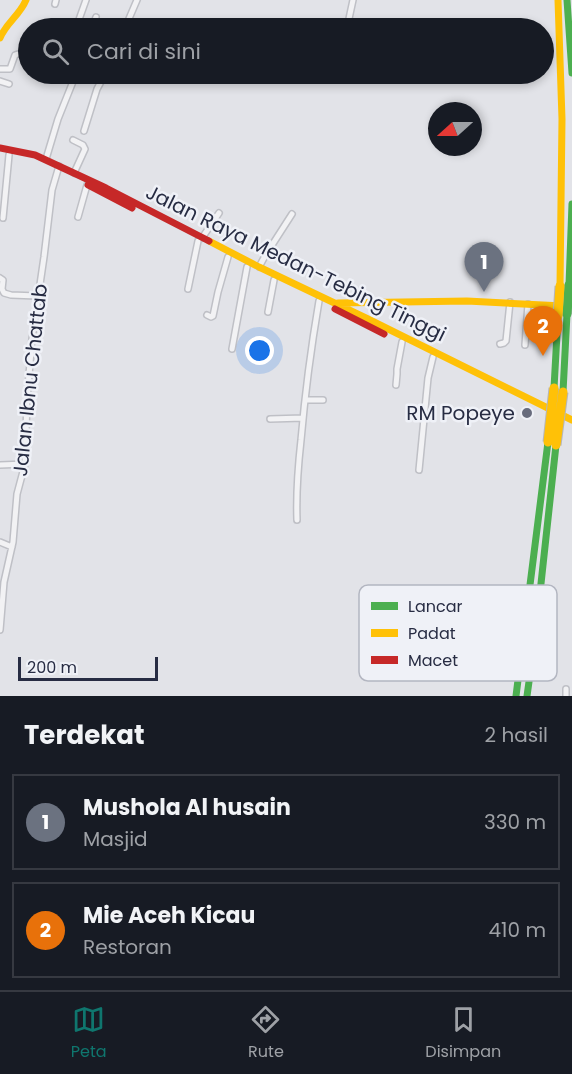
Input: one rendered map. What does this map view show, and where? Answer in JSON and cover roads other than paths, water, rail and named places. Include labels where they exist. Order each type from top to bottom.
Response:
[{"type":"main road","points":[[0,38],[6,25],[23,8],[26,0]]},
{"type":"main road","points":[[540,585],[566,312],[558,0]]},
{"type":"main road","points":[[567,0],[572,73]]},
{"type":"main road","name":"Jalan Raya Medan-Tebing Tinggi","points":[[0,148],[46,159],[87,185],[259,267],[402,342],[572,426]]},
{"type":"main road","name":"Jalan Raya Medan-Tebing Tinggi","points":[[4,154],[27,158],[74,172],[247,267],[319,301],[352,307],[572,420]]},
{"type":"main road","points":[[564,285],[572,204]]},
{"type":"main road","points":[[352,307],[464,301],[510,302],[566,312]]},
{"type":"main road","points":[[532,585],[552,444]]},
{"type":"main road","points":[[516,696],[518,681]]},
{"type":"main road","points":[[527,696],[529,681]]},
{"type":"street","points":[[80,18],[86,0]]},
{"type":"street","points":[[129,18],[137,0]]},
{"type":"street","points":[[349,18],[353,0]]},
{"type":"street","points":[[0,69],[10,69],[15,55],[18,54]]},
{"type":"street","points":[[0,81],[9,84]]},
{"type":"street","points":[[46,159],[72,84]]},
{"type":"street","points":[[84,131],[100,84]]},
{"type":"street","points":[[73,140],[85,148],[74,172]]},
{"type":"street","points":[[3,218],[4,154]]},
{"type":"street","name":"Jalan Ibnu Chattab","points":[[0,630],[4,582],[12,547],[16,504],[25,464],[32,339],[51,190],[58,168]]},
{"type":"street","points":[[78,217],[87,185]]},
{"type":"street","points":[[188,289],[200,240],[219,213]]},
{"type":"street","points":[[259,267],[292,214]]},
{"type":"street","points":[[207,315],[213,316],[228,257]]},
{"type":"street","points":[[232,349],[247,267]]},
{"type":"street","points":[[0,279],[3,280],[4,293],[38,296]]},
{"type":"street","points":[[268,312],[274,280]]},
{"type":"street","points":[[297,520],[297,482],[309,358],[319,301]]},
{"type":"street","points":[[500,344],[506,341],[510,302]]},
{"type":"street","points":[[525,345],[528,304]]},
{"type":"street","points":[[396,385],[402,342]]},
{"type":"street","points":[[419,470],[428,378],[433,357]]},
{"type":"street","points":[[305,400],[323,400]]},
{"type":"street","points":[[270,419],[303,418]]},
{"type":"street","points":[[16,464],[23,472]]},
{"type":"street","points":[[0,465],[25,464]]},
{"type":"street","points":[[0,542],[12,547]]},
{"type":"street","points":[[566,689],[566,696]]},
{"type":"place","name":"Mushola Al husain","points":[[484,292]]},
{"type":"place","name":"Mie Aceh Kicau","points":[[543,356]]},
{"type":"place","name":"RM Popeye","points":[[527,413]]}]
